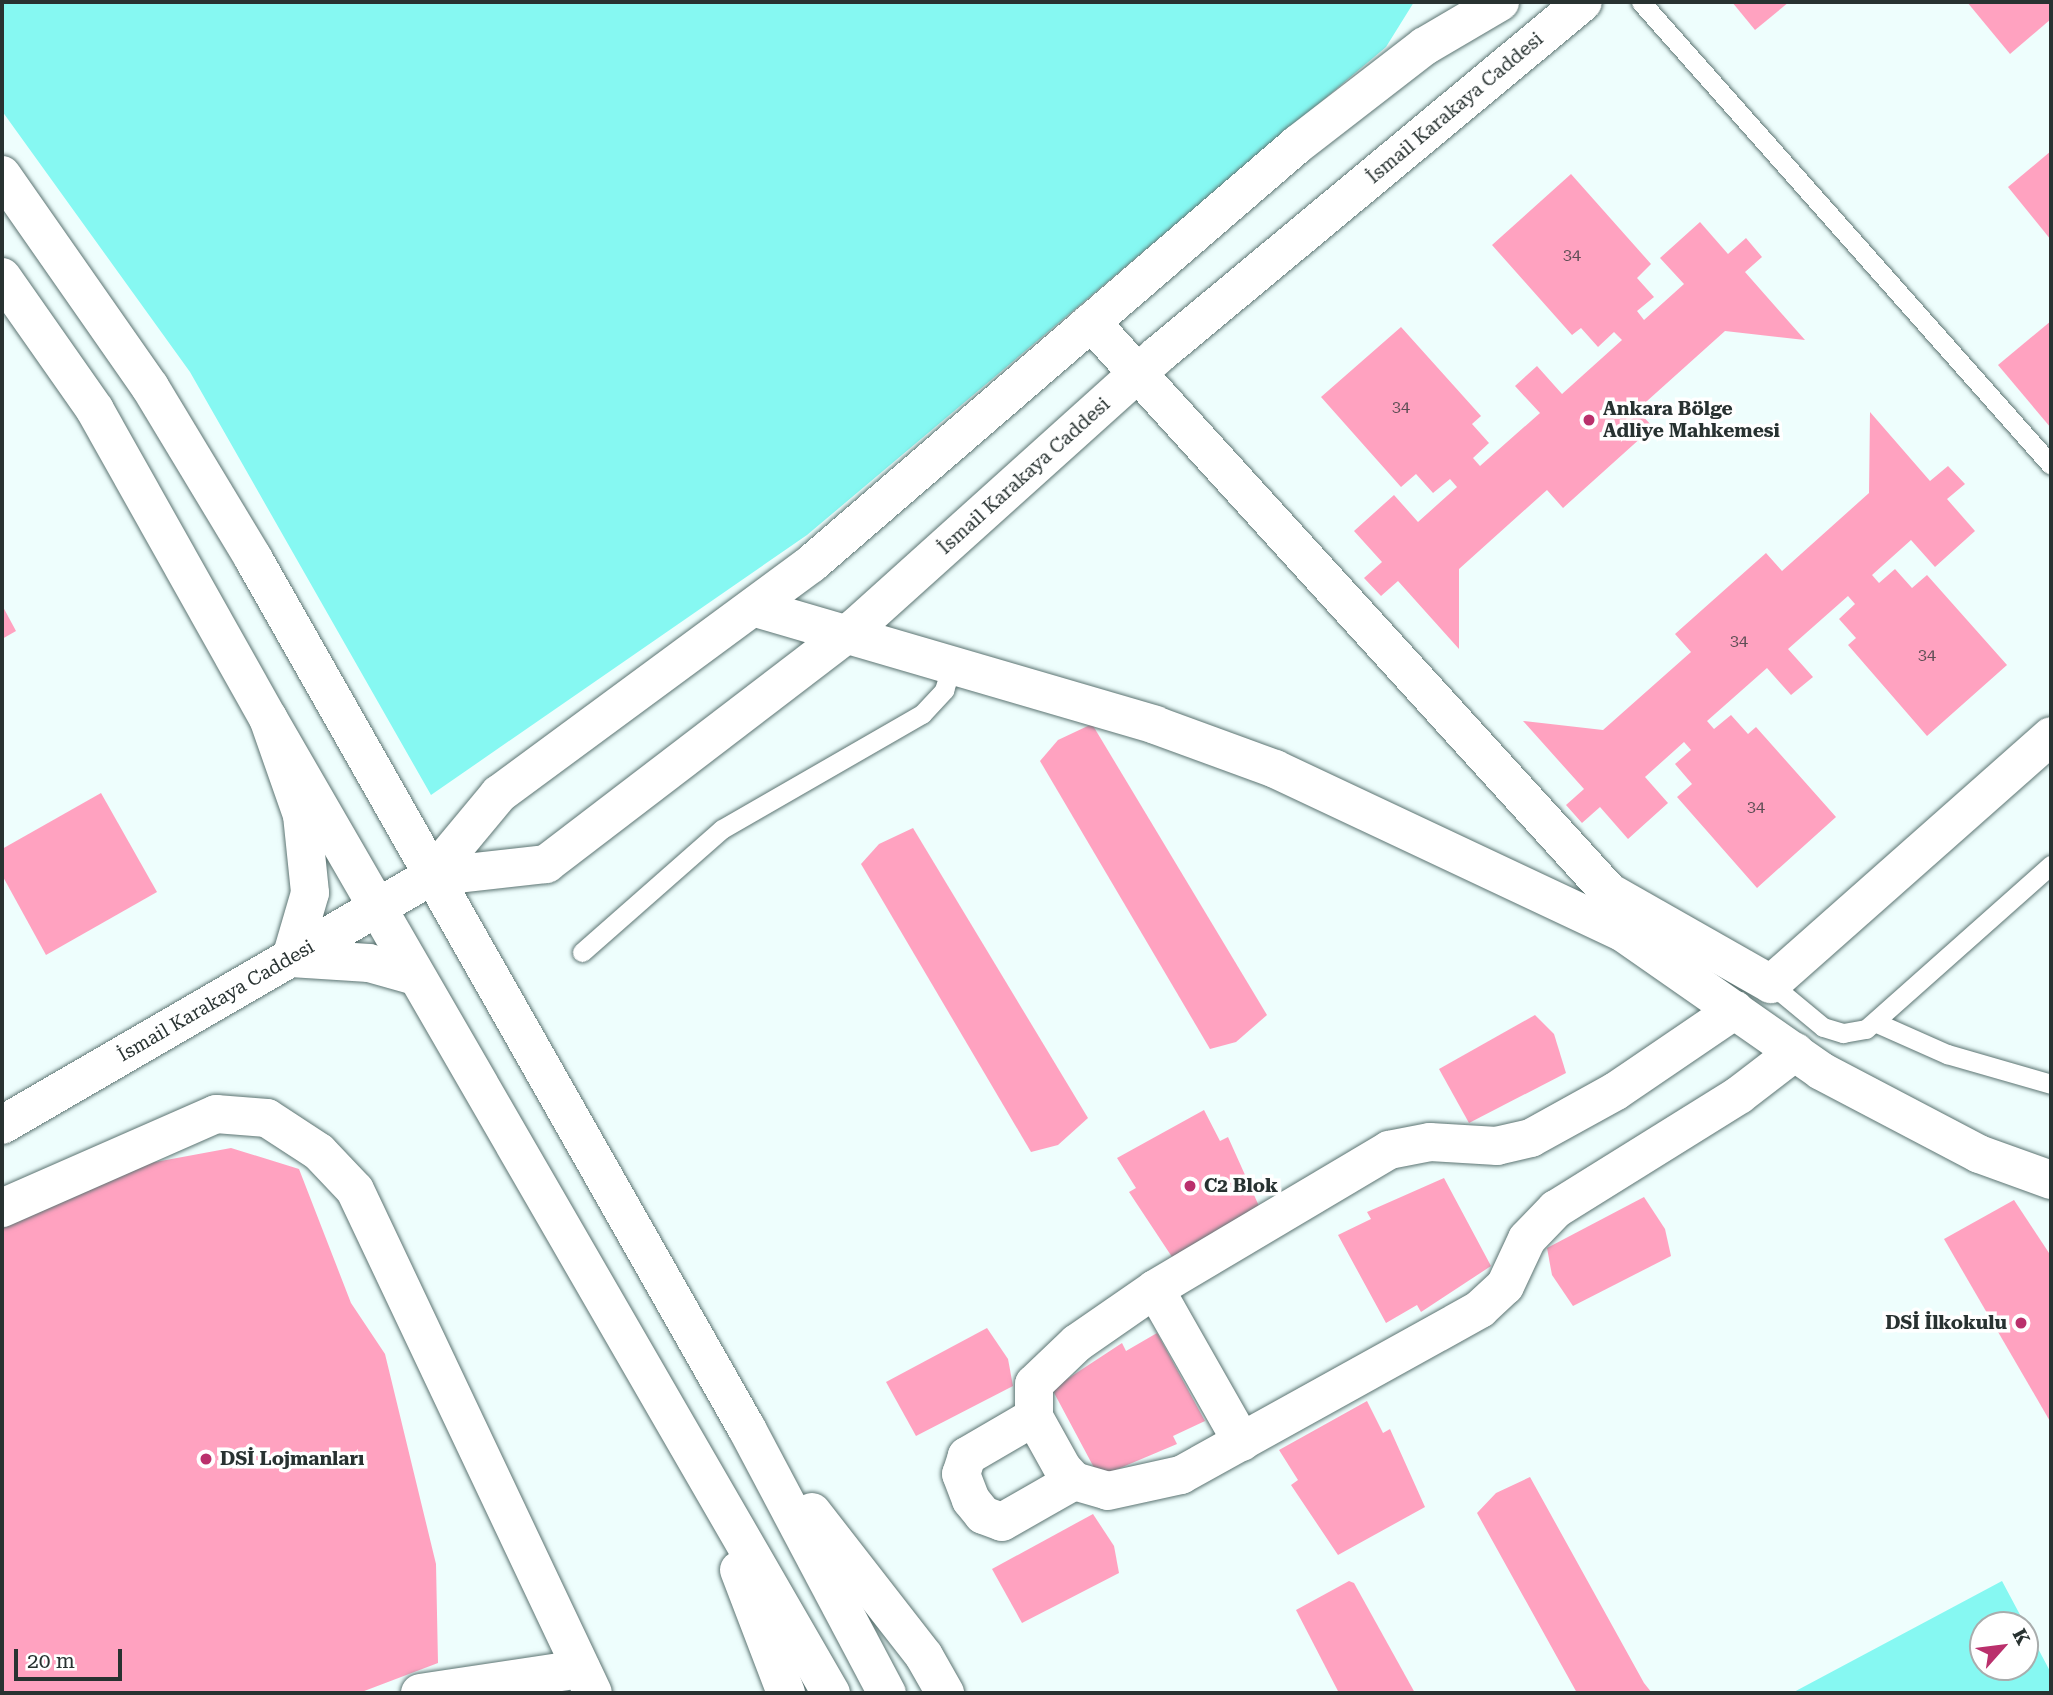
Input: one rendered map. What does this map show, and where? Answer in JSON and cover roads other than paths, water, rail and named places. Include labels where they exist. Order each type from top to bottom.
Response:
[{"type":"street","name":"İsmail Karakaya Caddesi","points":[[2,1125],[430,877],[499,794],[757,608],[1298,144],[1424,46],[1500,2]]},
{"type":"street","name":"İsmail Karakaya Caddesi","points":[[430,877],[546,864],[846,634],[1138,373],[1583,2]]},
{"type":"street","points":[[2,175],[150,387],[253,558],[430,877],[747,1429],[887,1693]]},
{"type":"street","points":[[2,277],[95,410],[376,909],[831,1693]]},
{"type":"street","points":[[1091,322],[1609,892],[1771,984],[2051,736]]},
{"type":"street","points":[[757,608],[1155,725],[1275,769],[1622,932],[1794,1052],[1979,1154],[2051,1180]]},
{"type":"street","points":[[268,718],[302,815],[310,893],[291,958],[369,963],[415,976]]},
{"type":"street","points":[[1735,1010],[1616,1091],[1531,1138],[1497,1146],[1430,1142],[1389,1150],[1155,1289],[1041,1374],[1032,1395],[1034,1418],[1074,1481],[1108,1491],[1160,1483],[1242,1441],[1480,1309],[1505,1286],[1527,1239],[1556,1209],[1740,1095],[1794,1052]]},
{"type":"street","points":[[2,1208],[216,1114],[267,1118],[319,1152],[355,1191],[587,1681],[421,1693]]},
{"type":"street","points":[[1155,1289],[1242,1441]]},
{"type":"street","points":[[1034,1418],[967,1456],[961,1474],[971,1500],[983,1515],[1002,1521],[1074,1481]]},
{"type":"street","points":[[747,1429],[924,1656],[945,1693]]},
{"type":"street","points":[[698,1460],[786,1693]]},
{"type":"lane","points":[[1641,2],[2051,465]]},
{"type":"lane","points":[[582,952],[722,829],[922,714],[944,690],[951,666]]},
{"type":"lane","points":[[1771,984],[1833,1031],[1855,1033],[1877,1023],[2051,865]]},
{"type":"lane","points":[[1877,1023],[1947,1054],[2051,1084]]},
{"type":"place","name":"Ankara Bölge Adliye Mahkemesi","points":[[1589,420]]},
{"type":"place","name":"C2 Blok","points":[[1190,1186]]},
{"type":"place","name":"DSİ İlkokulu","points":[[2021,1323]]},
{"type":"place","name":"DSİ Lojmanları","points":[[206,1459]]}]
